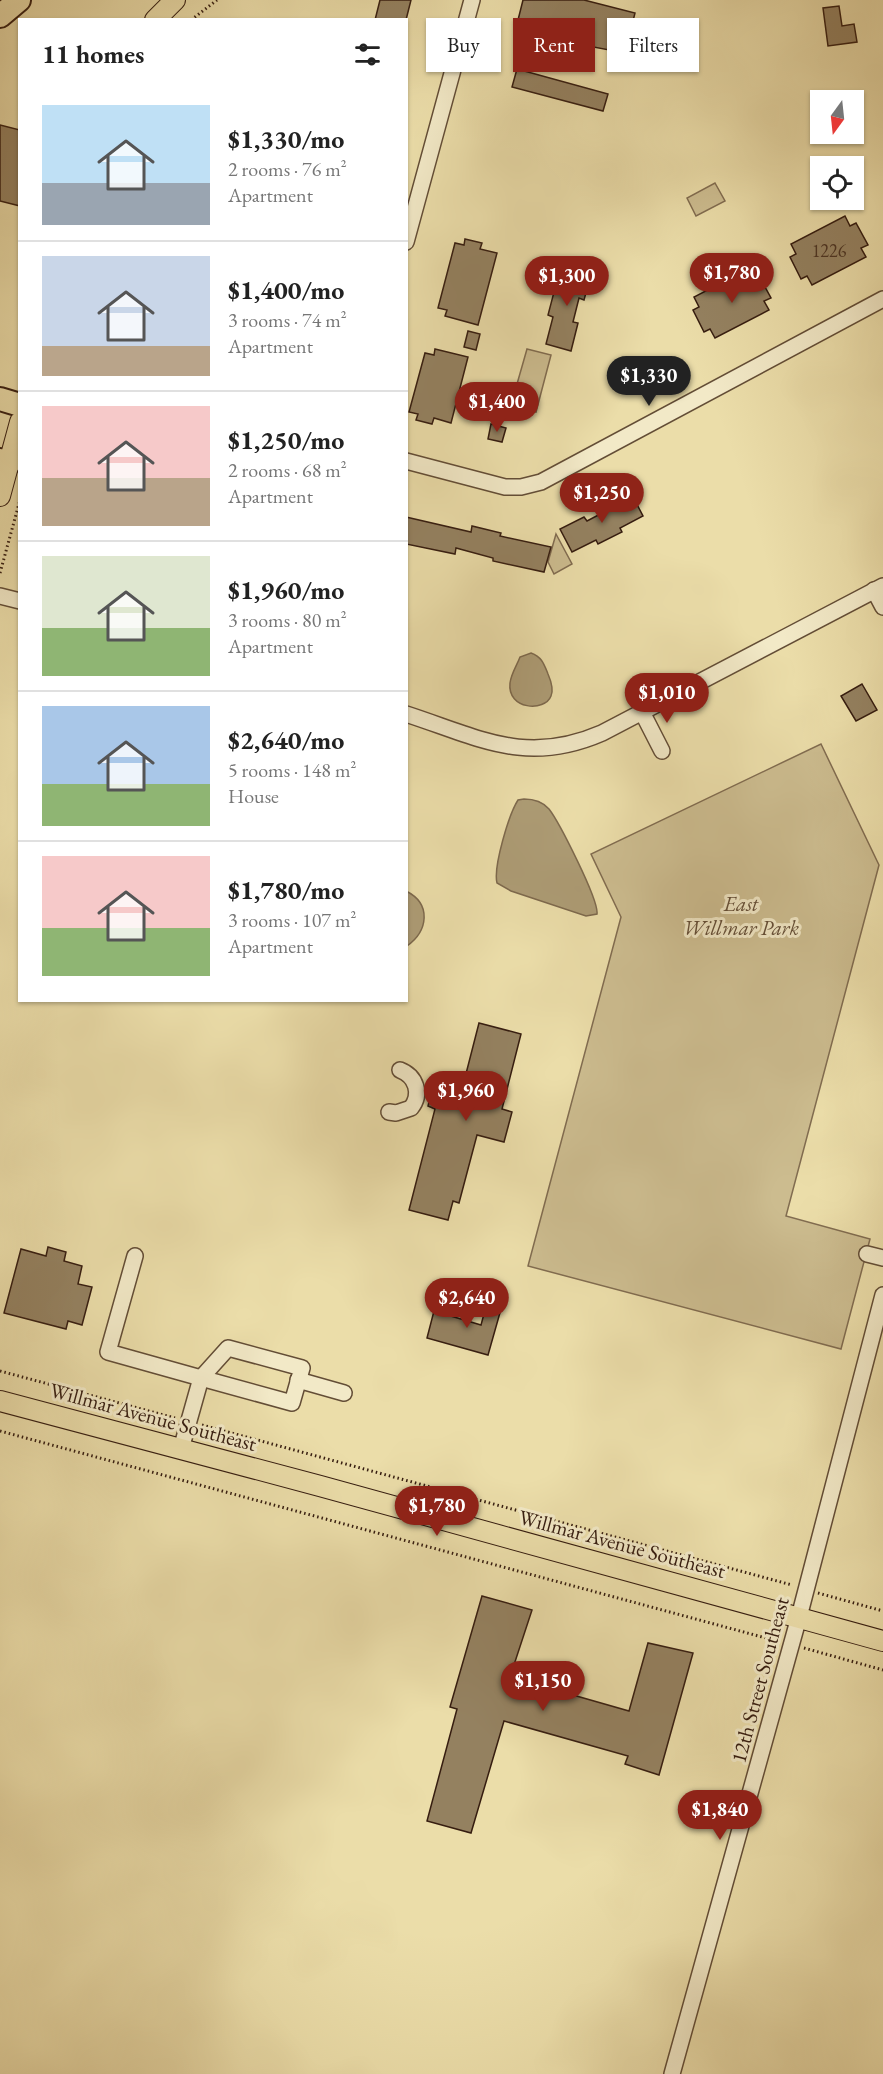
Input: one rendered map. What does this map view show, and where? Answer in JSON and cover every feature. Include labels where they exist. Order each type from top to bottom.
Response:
[{"type":"highway","points":[[0,16],[19,0]]},
{"type":"highway","points":[[0,399],[18,404]]},
{"type":"main road","points":[[157,18],[175,0]]},
{"type":"main road","points":[[0,496],[4,461],[18,427]]},
{"type":"main road","name":"Willmar Avenue Southeast","points":[[0,1401],[883,1641]]},
{"type":"street","points":[[408,228],[411,206],[472,0]]},
{"type":"street","points":[[408,462],[505,487],[521,487],[541,482],[883,299]]},
{"type":"street","points":[[408,715],[507,747],[538,750],[586,740],[879,588],[883,607]]},
{"type":"street","points":[[0,596],[18,600]]},
{"type":"street","points":[[642,712],[662,751]]},
{"type":"street","points":[[389,1112],[396,1113],[411,1108],[417,1099],[416,1085],[408,1074],[400,1070]]},
{"type":"street","points":[[867,1254],[883,1258]]},
{"type":"street","points":[[135,1256],[108,1352],[201,1378],[292,1403],[302,1368],[228,1348],[201,1378],[181,1449]]},
{"type":"street","name":"12th Street Southeast","points":[[672,2074],[799,1617],[883,1295]]},
{"type":"street","points":[[298,1380],[344,1394]]},
{"type":"path","points":[[194,18],[217,0]]},
{"type":"path","points":[[0,573],[18,507]]},
{"type":"path","points":[[0,1371],[883,1611]]},
{"type":"path","points":[[0,1431],[592,1589],[883,1670]]},
{"type":"green space","points":[[715,183],[725,201],[696,216],[687,198]]},
{"type":"green space","points":[[527,349],[551,355],[536,412],[511,405]]},
{"type":"green space","points":[[556,534],[572,564],[554,574],[548,562]]},
{"type":"green space","name":"East Willmar Park","points":[[821,744],[879,865],[786,1216],[870,1239],[841,1349],[528,1266],[621,917],[591,854]]},
{"type":"shaded area","points":[[531,653],[542,661],[550,679],[552,693],[542,705],[527,706],[514,699],[510,683],[520,657]]},
{"type":"shaded area","points":[[518,800],[534,800],[549,809],[585,878],[597,914],[586,916],[511,891],[497,883],[497,865],[506,828]]},
{"type":"shaded area","points":[[408,892],[420,903],[423,910],[423,925],[408,945]]},
{"type":"building","points":[[380,0],[411,0],[406,18],[376,18]]},
{"type":"building","points":[[523,0],[584,0],[635,13],[634,18],[607,18],[607,50],[595,47],[595,18],[518,18]]},
{"type":"building","points":[[839,6],[842,26],[854,24],[857,42],[828,46],[823,8]]},
{"type":"building","points":[[516,72],[528,72],[608,94],[603,111],[512,87]]},
{"type":"building","points":[[0,125],[18,130],[18,206],[0,201]]},
{"type":"building","points":[[845,216],[850,226],[856,223],[868,245],[861,248],[866,257],[812,285],[807,276],[801,279],[790,257],[796,254],[791,244]]},
{"type":"building","points":[[465,239],[482,243],[480,249],[497,253],[478,325],[445,316],[447,310],[438,308],[455,243],[464,245]]},
{"type":"building","points":[[567,264],[592,271],[584,300],[579,298],[573,322],[578,323],[571,351],[546,344],[553,317],[548,315],[554,292],[560,293]]},
{"type":"building","points":[[748,269],[753,279],[759,276],[771,298],[764,301],[769,310],[715,338],[710,329],[704,332],[693,310],[699,307],[694,297]]},
{"type":"building","points":[[468,331],[480,334],[476,350],[464,347]]},
{"type":"building","points":[[435,349],[468,357],[451,423],[434,418],[432,424],[416,420],[418,414],[409,412],[425,353],[434,355]]},
{"type":"building","points":[[491,424],[506,428],[502,442],[488,439]]},
{"type":"building","points":[[631,493],[643,516],[620,528],[622,532],[598,544],[596,540],[572,552],[560,529],[584,517],[587,521],[610,509],[608,505]]},
{"type":"building","points":[[408,517],[471,532],[472,526],[501,533],[500,536],[551,547],[544,572],[493,561],[493,558],[456,548],[455,554],[408,544]]},
{"type":"building","points":[[862,684],[877,710],[856,721],[841,696]]},
{"type":"building","points":[[479,1023],[521,1034],[502,1109],[512,1112],[504,1142],[477,1135],[459,1203],[453,1201],[448,1220],[409,1210],[435,1109],[428,1106],[431,1094],[459,1101]]},
{"type":"building","points":[[48,1247],[66,1252],[64,1261],[82,1266],[78,1284],[92,1287],[82,1325],[68,1321],[66,1329],[4,1313],[21,1249],[46,1256]]},
{"type":"building","points":[[488,1299],[503,1302],[488,1355],[427,1338],[434,1311],[481,1325]]},
{"type":"building","points":[[482,1596],[532,1610],[510,1677],[629,1711],[648,1643],[693,1653],[659,1775],[625,1764],[628,1756],[504,1721],[471,1833],[427,1821],[457,1709],[450,1707]]}]
